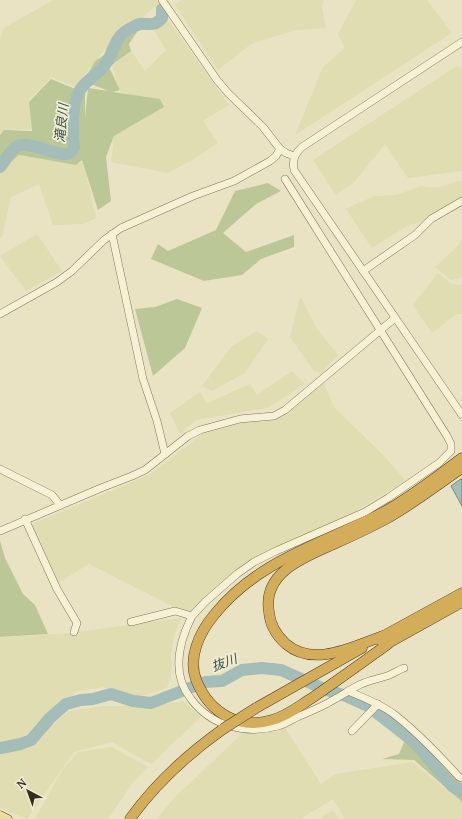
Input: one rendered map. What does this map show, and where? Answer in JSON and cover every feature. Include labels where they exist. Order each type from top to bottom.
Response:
[{"type":"highway","points":[[462,458],[384,512],[290,556],[257,574],[248,581],[226,601],[207,623],[197,644],[194,666],[196,679],[206,699],[221,713],[239,721],[251,722],[272,720],[283,716],[310,699],[339,670],[386,640],[462,602]]},
{"type":"highway","points":[[386,640],[328,654],[306,654],[296,651],[280,638],[274,630],[268,611],[270,592],[280,575],[296,562],[387,518],[462,468]]},
{"type":"highway","points":[[130,819],[146,798],[177,767],[224,731],[290,692],[339,670],[462,593]]},
{"type":"highway","points":[[138,819],[166,785],[224,731]]},
{"type":"main road","points":[[0,815],[8,819]]},
{"type":"street","points":[[162,0],[228,93],[263,127],[280,149],[294,156]]},
{"type":"street","points":[[462,42],[302,147],[294,156],[293,164],[294,170],[462,414]]},
{"type":"street","points":[[0,314],[57,282],[72,271],[112,234],[121,228],[193,196],[234,181],[270,161],[276,156],[280,149]]},
{"type":"street","points":[[285,179],[447,436],[451,444],[451,451],[439,463],[365,512],[254,562],[226,583],[192,616],[181,642],[179,655],[179,669],[182,682],[188,696],[204,714],[214,720],[242,729],[254,729],[279,726],[318,709],[348,691],[373,679],[388,676],[404,668]]},
{"type":"street","points":[[363,270],[415,235],[431,219],[462,202]]},
{"type":"street","points":[[112,234],[143,380],[157,421],[165,454]]},
{"type":"street","points":[[0,531],[145,470],[188,436],[200,430],[240,419],[274,416],[285,410],[395,318]]},
{"type":"street","points":[[0,469],[52,495],[60,505]]},
{"type":"street","points":[[25,520],[57,588],[77,623],[74,632]]},
{"type":"street","points":[[131,622],[175,611],[192,616]]},
{"type":"street","points":[[348,691],[394,714],[418,734],[459,777],[462,778]]},
{"type":"street","points":[[352,731],[376,706]]},
{"type":"shaded area","points":[[53,0],[157,0],[159,3],[102,53],[75,87],[51,77],[29,100],[31,129],[4,130],[0,135],[0,38],[4,28]]},
{"type":"shaded area","points":[[181,0],[323,0],[322,7],[326,28],[296,30],[251,44],[218,70],[175,5]]},
{"type":"shaded area","points":[[356,0],[427,0],[452,33],[295,135],[323,67],[345,48],[338,34]]},
{"type":"shaded area","points":[[168,20],[229,105],[203,121],[218,143],[192,160],[168,173],[111,162],[114,136],[161,109],[162,100],[121,93],[112,66],[131,51],[145,71],[166,50],[154,30]]},
{"type":"shaded area","points":[[458,65],[462,69],[462,171],[408,178],[385,144],[355,181],[336,195],[313,160]]},
{"type":"shaded area","points":[[19,155],[76,165],[83,161],[96,218],[83,224],[53,225],[39,184],[11,197],[2,237],[0,239],[0,171]]},
{"type":"shaded area","points":[[462,180],[462,200],[431,219],[407,226],[372,248],[346,209],[374,196],[397,195],[420,186],[436,188]]},
{"type":"shaded area","points":[[37,234],[62,271],[26,291],[0,256]]},
{"type":"shaded area","points":[[462,239],[462,277],[451,280],[435,267],[456,248]]},
{"type":"shaded area","points":[[438,273],[451,284],[462,285],[462,314],[456,314],[432,333],[413,305]]},
{"type":"shaded area","points":[[300,296],[317,329],[338,355],[321,373],[314,371],[290,337]]},
{"type":"shaded area","points":[[257,331],[268,339],[245,373],[212,391],[202,386],[232,346]]},
{"type":"shaded area","points":[[292,371],[305,384],[267,408],[196,420],[180,434],[170,413],[200,392],[207,403],[250,384],[257,395]]},
{"type":"shaded area","points":[[324,383],[334,407],[384,456],[406,481],[342,519],[254,558],[224,579],[206,595],[191,612],[174,607],[89,564],[58,583],[32,524],[149,475],[202,434],[243,422],[270,421],[285,415]]},
{"type":"shaded area","points":[[182,618],[174,634],[171,656],[172,672],[167,688],[135,698],[104,687],[76,692],[50,718],[8,747],[0,745],[0,638],[68,633]]},
{"type":"shaded area","points":[[183,701],[201,717],[151,764],[112,742],[74,752],[27,819],[0,808],[0,753],[28,745],[69,711],[104,706],[153,706]]},
{"type":"shaded area","points":[[285,728],[321,784],[336,774],[412,762],[462,802],[462,819],[345,819],[333,799],[300,819],[157,819],[173,799],[244,732]]},
{"type":"shaded area","points":[[111,747],[148,767],[133,782],[108,819],[35,819],[63,769],[78,752]]},
{"type":"shaded area","points":[[333,810],[339,819],[318,819]]},
{"type":"green space","points":[[133,31],[137,32],[129,44],[131,51],[109,67],[120,90],[113,92],[160,99],[164,107],[114,136],[106,157],[111,201],[98,210],[82,160],[76,165],[19,155],[0,171],[0,135],[4,130],[32,131],[29,102],[51,79],[85,93],[85,118],[88,88],[109,91],[93,85],[85,79],[95,61],[110,51],[124,34]]},
{"type":"green space","points":[[268,183],[281,191],[256,204],[223,233],[246,252],[294,235],[294,247],[261,259],[242,275],[204,281],[151,259],[158,244],[168,251],[216,230],[235,191]]},
{"type":"green space","points":[[177,299],[202,308],[185,348],[153,376],[135,309],[155,307]]},
{"type":"green space","points":[[0,541],[5,558],[23,594],[35,605],[48,634],[0,637]]},
{"type":"green space","points":[[408,733],[427,743],[462,774],[462,802],[414,760],[382,759],[399,754]]},
{"type":"water","points":[[462,478],[462,506],[451,486]]},
{"type":"waterway","name":"滝良川","points":[[0,167],[18,146],[30,145],[59,154],[70,153],[74,148],[73,116],[74,107],[79,92],[83,86],[105,66],[119,37],[134,26],[157,23],[162,18],[162,9]]},
{"type":"waterway","name":"抜川","points":[[0,748],[21,744],[31,740],[50,718],[66,704],[111,694],[133,701],[151,703],[205,682],[222,681],[242,670],[262,668],[281,670],[368,706],[413,741],[452,786],[462,792]]}]
